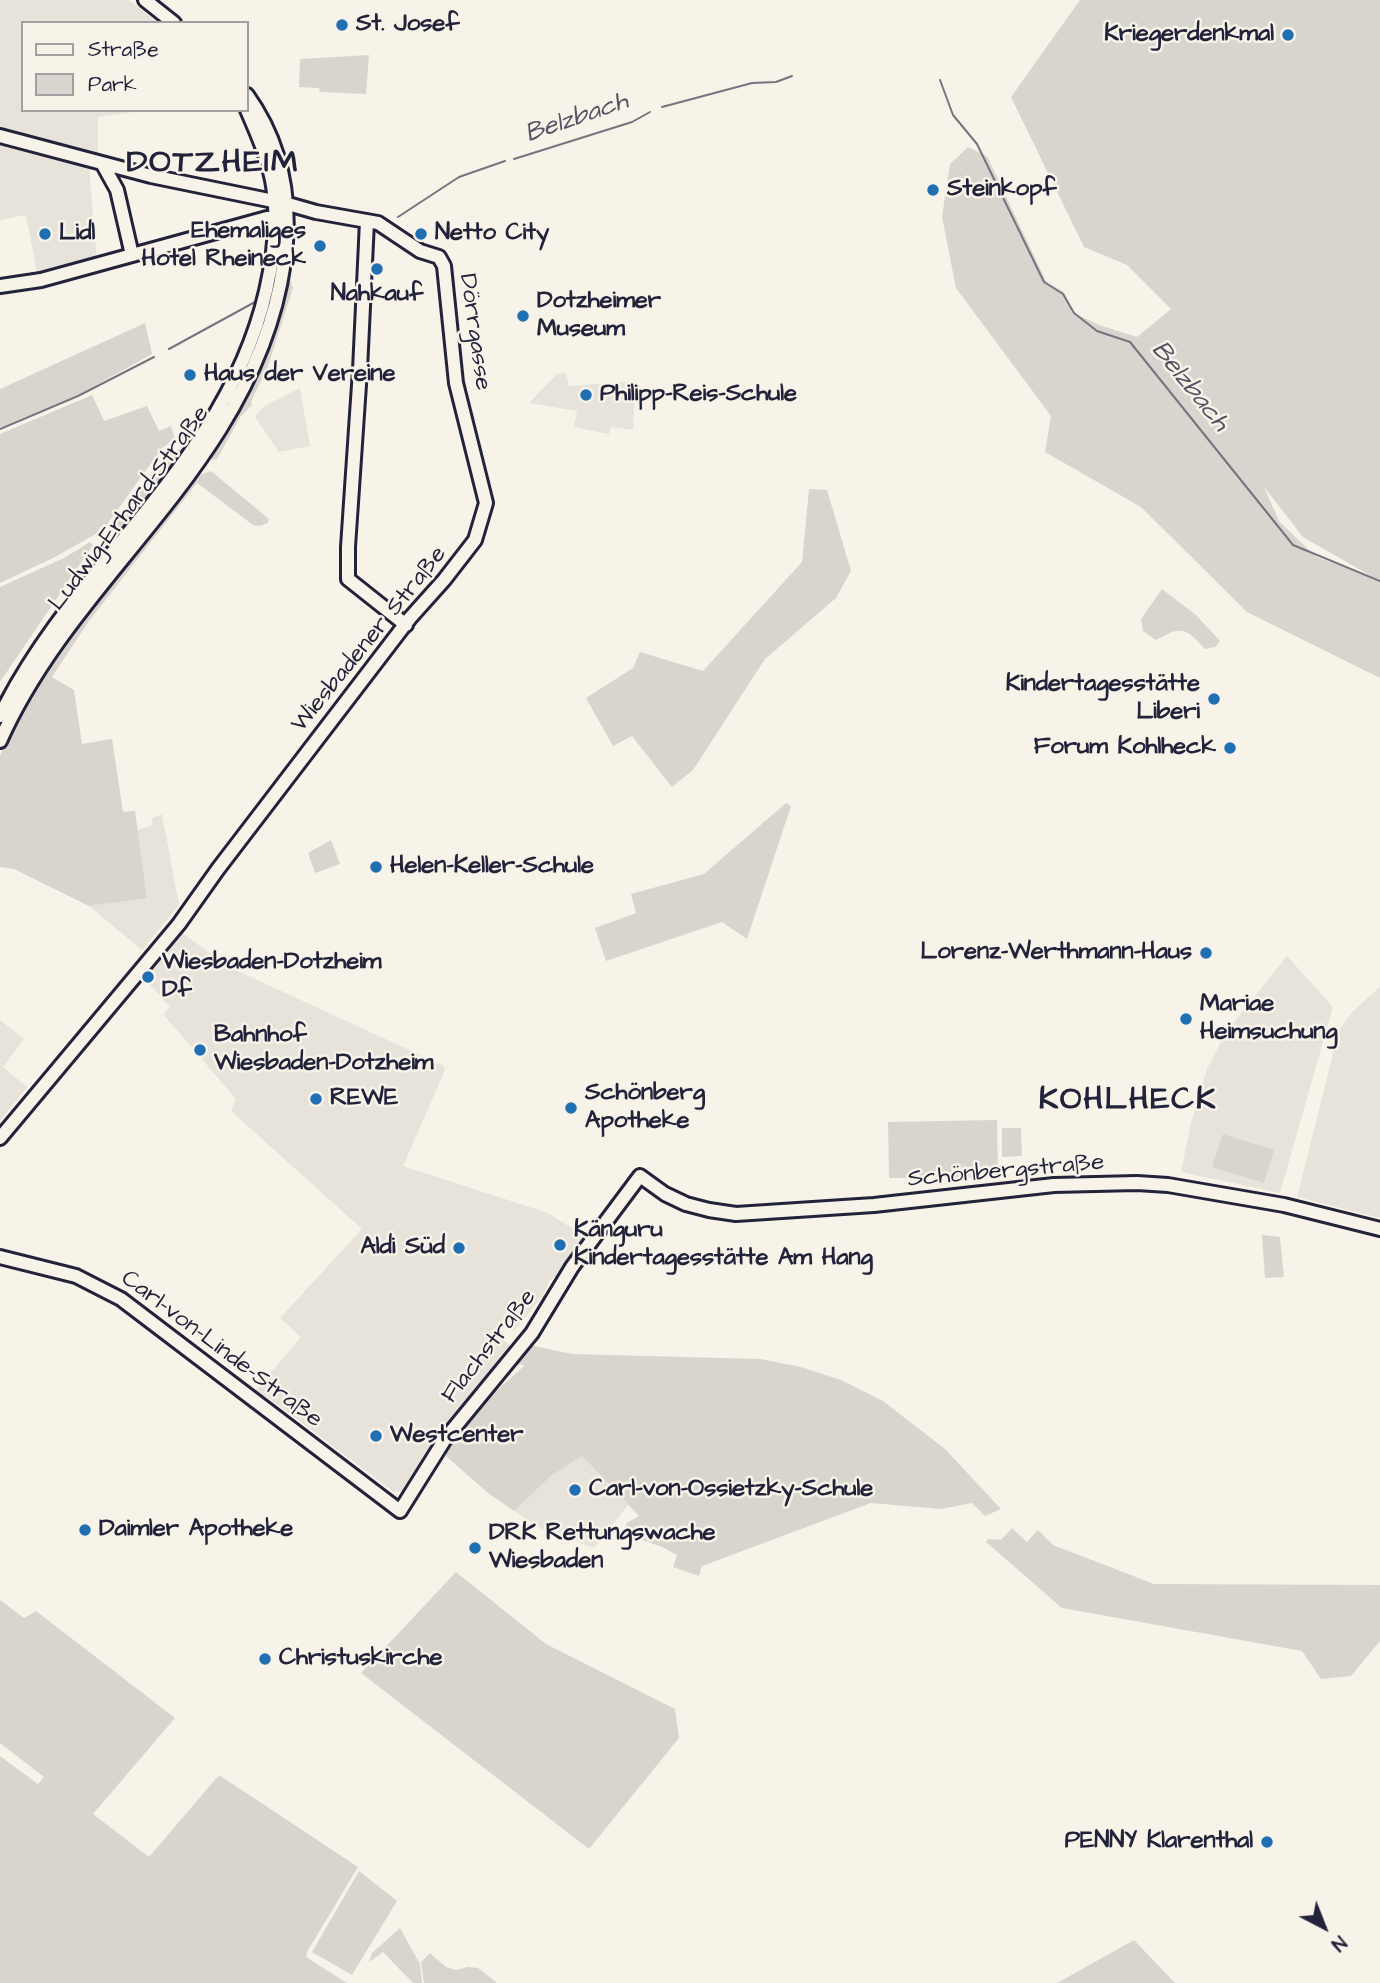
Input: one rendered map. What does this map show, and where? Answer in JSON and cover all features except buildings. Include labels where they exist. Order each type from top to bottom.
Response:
[{"type":"street","points":[[145,0],[171,21]]},
{"type":"street","name":"Ludwig-Erhard-Straße","points":[[0,741],[26,689],[57,640],[189,466],[243,389],[261,347],[273,314],[287,250],[273,144],[248,97]]},
{"type":"street","name":"Ludwig-Erhard-Straße","points":[[248,112],[268,164],[274,201],[283,212]]},
{"type":"street","points":[[0,136],[134,171],[274,201]]},
{"type":"street","points":[[102,163],[117,190],[132,255]]},
{"type":"street","points":[[117,190],[120,180],[134,171]]},
{"type":"street","points":[[0,286],[41,280],[283,212],[316,212],[367,221],[348,579],[406,625]]},
{"type":"street","name":"Ludwig-Erhard-Straße","points":[[202,447],[251,343],[270,275],[274,232],[283,212]]},
{"type":"street","name":"Dörrgasse","points":[[367,221],[382,225],[420,251],[439,257],[444,266],[456,383],[465,414]]},
{"type":"street","points":[[254,222],[274,232]]},
{"type":"street","points":[[128,233],[140,244],[155,248]]},
{"type":"street","name":"Wiesbadener Straße","points":[[0,1138],[179,924],[218,869],[406,625],[469,550],[482,523],[486,503],[465,414]]},
{"type":"street","name":"Ludwig-Erhard-Straße","points":[[0,716],[49,635],[189,466]]},
{"type":"street","name":"Schönbergstraße","points":[[640,1176],[674,1199],[700,1208],[730,1213],[874,1205],[1054,1185],[1138,1183],[1168,1185],[1284,1205],[1380,1229]]},
{"type":"street","name":"Flachstraße","points":[[400,1511],[445,1439],[532,1333],[572,1267],[640,1176]]},
{"type":"street","name":"Carl-von-Linde-Straße","points":[[0,1257],[65,1272],[109,1292],[400,1511]]},
{"type":"shaded area","points":[[0,0],[129,0],[155,21],[21,21],[21,112],[134,112],[98,117],[98,154],[89,167],[97,261],[38,278],[26,215],[0,220]]},
{"type":"shaded area","name":"Philipp-Reis-Schule","points":[[566,373],[569,386],[635,381],[633,430],[611,427],[609,434],[574,427],[577,411],[529,403],[557,374]]},
{"type":"shaded area","points":[[300,388],[310,446],[279,452],[255,417],[263,407]]},
{"type":"shaded area","points":[[162,814],[179,905],[142,950],[89,906],[147,897],[137,830],[153,825],[152,818]]},
{"type":"shaded area","points":[[181,932],[229,967],[444,1066],[445,1070],[403,1166],[548,1213],[581,1234],[584,1239],[562,1273],[550,1280],[543,1295],[514,1331],[497,1325],[493,1333],[511,1346],[450,1427],[447,1426],[404,1491],[394,1492],[266,1396],[255,1391],[301,1337],[280,1318],[362,1229],[231,1111],[236,1099],[163,1014],[170,1007],[142,976]]},
{"type":"shaded area","points":[[1287,956],[1333,1007],[1280,1193],[1181,1172],[1191,1123],[1207,1069],[1226,1032]]},
{"type":"shaded area","points":[[1380,987],[1380,1218],[1297,1197],[1339,1030],[1353,1011]]},
{"type":"shaded area","points":[[0,1020],[24,1039],[3,1067],[27,1087],[0,1121]]},
{"type":"shaded area","name":"Carl-von-Ossietzky-Schule","points":[[582,1456],[628,1505],[594,1548],[542,1529],[514,1511],[551,1476]]},
{"type":"green space","points":[[1080,0],[1380,0],[1380,678],[1247,612],[1141,507],[1045,452],[1051,416],[956,288],[942,217],[950,164],[968,147],[987,156],[1046,281],[1064,292],[1074,313],[1099,325],[1137,337],[1171,309],[1127,265],[1084,247],[1011,97]],"holes":[[[1264,487],[1303,537],[1376,579],[1316,557],[1279,521]]]},
{"type":"green space","points":[[369,55],[366,94],[320,92],[319,88],[299,87],[300,59]]},
{"type":"green space","points":[[289,276],[293,288],[268,366],[252,405],[241,416],[217,459],[212,460],[211,455],[234,417],[266,352]]},
{"type":"green space","points":[[145,323],[152,354],[78,395],[0,428],[0,389]]},
{"type":"green space","points":[[92,395],[104,421],[147,406],[159,431],[171,426],[175,439],[162,448],[103,530],[0,583],[0,434]]},
{"type":"green space","points":[[179,449],[185,452],[0,705],[0,694],[152,472],[167,454]]},
{"type":"green space","points":[[211,471],[269,519],[268,523],[253,525],[197,483],[89,621],[52,677],[74,690],[82,744],[112,739],[123,812],[135,811],[147,898],[89,906],[14,869],[0,867],[0,756],[50,662],[81,620],[194,477]]},
{"type":"green space","points":[[809,489],[827,490],[851,571],[836,598],[765,659],[693,770],[672,787],[632,736],[613,746],[586,698],[633,668],[640,652],[703,671],[802,562]]},
{"type":"green space","points":[[90,542],[93,545],[0,682],[0,587],[64,558]]},
{"type":"green space","points":[[1162,589],[1196,615],[1220,641],[1215,647],[1205,649],[1183,631],[1172,632],[1156,640],[1143,631],[1141,619]]},
{"type":"green space","points":[[786,803],[791,806],[747,939],[722,922],[606,961],[595,928],[636,913],[631,894],[704,874]]},
{"type":"green space","points":[[331,840],[340,864],[315,873],[308,853]]},
{"type":"green space","points":[[997,1120],[998,1177],[889,1178],[888,1122]]},
{"type":"green space","points":[[1002,1128],[1021,1128],[1022,1156],[1002,1157]]},
{"type":"green space","points":[[1223,1134],[1274,1150],[1264,1183],[1212,1167]]},
{"type":"green space","points":[[1262,1235],[1280,1237],[1284,1277],[1265,1278]]},
{"type":"green space","points":[[530,1345],[572,1354],[760,1359],[801,1367],[841,1380],[883,1401],[945,1449],[1001,1509],[985,1516],[972,1503],[941,1509],[871,1503],[702,1566],[699,1576],[673,1567],[677,1555],[622,1533],[627,1523],[639,1516],[582,1456],[551,1476],[514,1511],[488,1493],[446,1456],[448,1446],[490,1392],[494,1393],[524,1366],[514,1366]]},
{"type":"green space","points":[[1012,1528],[1027,1542],[1038,1530],[1053,1545],[1154,1584],[1380,1585],[1380,1641],[1351,1676],[1321,1679],[1302,1651],[1062,1608],[986,1542],[988,1539],[1001,1540]]},
{"type":"green space","points":[[456,1572],[546,1644],[675,1709],[679,1738],[589,1849],[361,1673]]},
{"type":"green space","points":[[0,1600],[24,1618],[36,1611],[175,1718],[93,1814],[149,1857],[219,1775],[358,1867],[306,1957],[347,1983],[0,1983],[0,1756],[38,1784],[44,1777],[0,1743]]},
{"type":"green space","points":[[359,1871],[397,1901],[352,1975],[312,1952]]},
{"type":"green space","points":[[400,1928],[420,1964],[422,1983],[413,1983],[383,1952],[369,1962],[372,1953]]},
{"type":"green space","points":[[1134,1940],[1175,1983],[1056,1983],[1059,1982]]},
{"type":"green space","points":[[430,1953],[446,1967],[456,1970],[478,1968],[497,1983],[424,1983],[421,1962]]},
{"type":"waterway","name":"Belzbach","points":[[662,107],[752,83],[776,82],[792,76]]},
{"type":"waterway","name":"Belzbach","points":[[940,80],[953,115],[977,144],[1044,282],[1063,294],[1074,313],[1097,331],[1130,342],[1293,545],[1380,581]]},
{"type":"waterway","name":"Belzbach","points":[[514,159],[632,122],[650,112]]},
{"type":"waterway","name":"Belzbach","points":[[398,217],[459,177],[505,161]]},
{"type":"waterway","name":"Belzbach","points":[[169,349],[255,302]]},
{"type":"waterway","name":"Belzbach","points":[[0,429],[78,396],[154,357]]},
{"type":"place","name":"St. Josef","points":[[342,25]]},
{"type":"place","name":"Kriegerdenkmal","points":[[1288,35]]},
{"type":"place","name":"Steinkopf","points":[[933,190]]},
{"type":"place","name":"Lidl","points":[[45,234]]},
{"type":"place","name":"Netto City","points":[[421,234]]},
{"type":"place","name":"Ehemaliges Hotel Rheineck","points":[[320,246]]},
{"type":"place","name":"Nahkauf","points":[[377,269]]},
{"type":"place","name":"Dotzheimer Museum","points":[[523,316]]},
{"type":"place","name":"Haus der Vereine","points":[[190,375]]},
{"type":"place","name":"Philipp-Reis-Schule","points":[[586,395]]},
{"type":"place","name":"Kindertagesstätte Liberi","points":[[1214,699]]},
{"type":"place","name":"Forum Kohlheck","points":[[1230,748]]},
{"type":"place","name":"Helen-Keller-Schule","points":[[376,867]]},
{"type":"place","name":"Lorenz-Werthmann-Haus","points":[[1206,953]]},
{"type":"place","name":"Wiesbaden-Dotzheim Df","points":[[148,977]]},
{"type":"place","name":"Mariae Heimsuchung","points":[[1186,1019]]},
{"type":"place","name":"Bahnhof Wiesbaden-Dotzheim","points":[[200,1050]]},
{"type":"place","name":"REWE","points":[[316,1099]]},
{"type":"place","name":"Schönberg Apotheke","points":[[571,1108]]},
{"type":"place","name":"Känguru Kindertagesstätte Am Hang","points":[[560,1245]]},
{"type":"place","name":"Aldi Süd","points":[[459,1248]]},
{"type":"place","name":"Westcenter","points":[[376,1436]]},
{"type":"place","name":"Carl-von-Ossietzky-Schule","points":[[575,1490]]},
{"type":"place","name":"Daimler Apotheke","points":[[85,1530]]},
{"type":"place","name":"DRK Rettungswache Wiesbaden","points":[[475,1548]]},
{"type":"place","name":"Christuskirche","points":[[265,1659]]},
{"type":"place","name":"PENNY Klarenthal","points":[[1267,1842]]},
{"type":"district","name":"DOTZHEIM","points":[[213,164]]},
{"type":"district","name":"KOHLHECK","points":[[1128,1101]]}]
